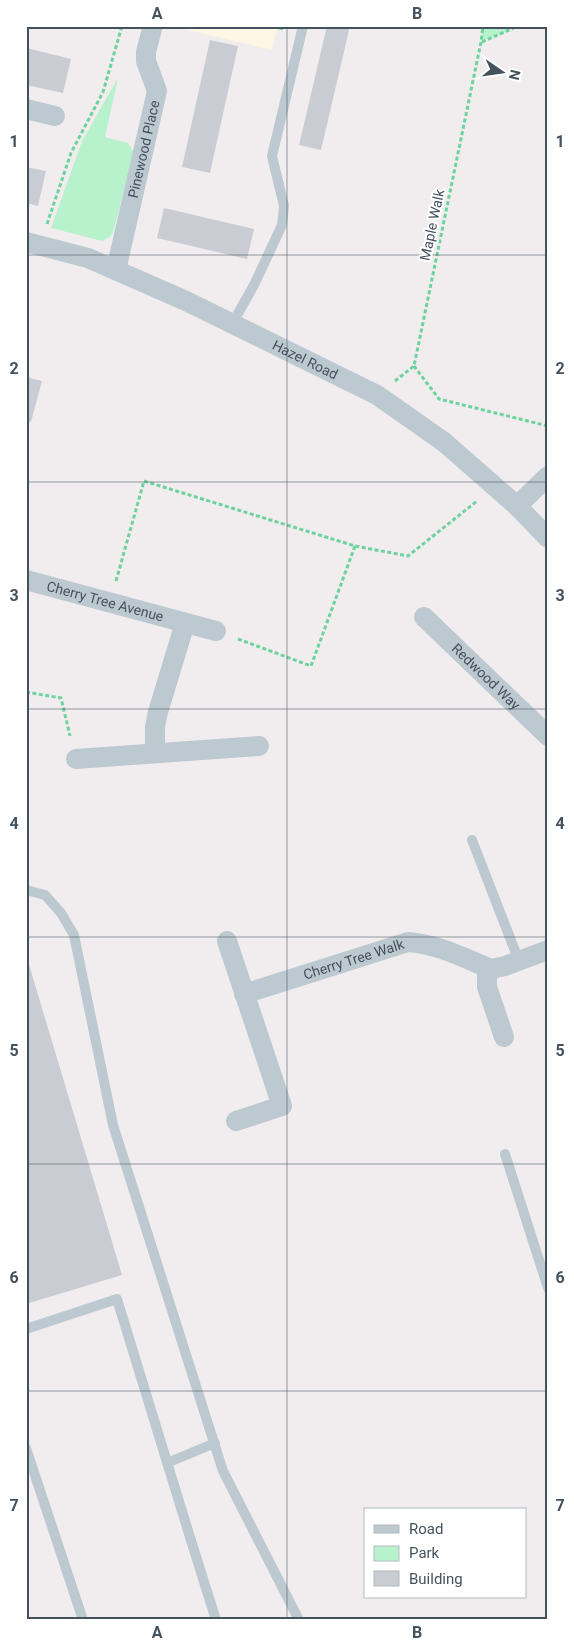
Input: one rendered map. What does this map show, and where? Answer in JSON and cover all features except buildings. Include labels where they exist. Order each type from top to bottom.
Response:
[{"type":"street","name":"Pinewood Place","points":[[116,270],[157,91],[146,61],[146,52],[152,29]]},
{"type":"street","points":[[26,109],[56,116]]},
{"type":"street","name":"Hazel Road","points":[[33,244],[88,258],[116,270],[186,301],[377,395],[444,442],[517,506],[548,538]]},
{"type":"street","points":[[517,506],[548,476]]},
{"type":"street","name":"Cherry Tree Avenue","points":[[26,580],[216,632]]},
{"type":"street","name":"Redwood Way","points":[[424,617],[548,736]]},
{"type":"street","points":[[155,754],[154,727],[185,623]]},
{"type":"street","points":[[76,759],[259,746]]},
{"type":"street","points":[[227,941],[282,1106],[236,1121]]},
{"type":"street","name":"Cherry Tree Walk","points":[[244,994],[408,942],[431,945],[491,969]]},
{"type":"street","points":[[504,1037],[487,987],[487,976],[491,969],[548,950]]},
{"type":"lane","points":[[232,324],[254,285],[282,225],[284,206],[272,156],[303,26]]},
{"type":"lane","points":[[472,840],[518,961]]},
{"type":"lane","points":[[26,890],[45,895],[61,913],[74,935],[113,1125],[223,1471],[299,1620]]},
{"type":"lane","points":[[505,1154],[548,1288]]},
{"type":"lane","points":[[26,1329],[117,1299],[216,1620]]},
{"type":"lane","points":[[167,1463],[215,1443]]},
{"type":"lane","points":[[26,1448],[83,1620]]},
{"type":"path","points":[[33,244],[71,153],[103,92],[122,26]]},
{"type":"path","name":"Maple Walk","points":[[414,366],[483,26]]},
{"type":"path","points":[[481,42],[518,26]]},
{"type":"path","points":[[377,395],[414,366],[439,399],[548,426]]},
{"type":"path","points":[[110,603],[144,481],[355,546],[408,556],[495,486]]},
{"type":"path","points":[[216,632],[311,666],[355,546]]},
{"type":"path","points":[[26,692],[61,698],[76,759]]},
{"type":"shaded area","points":[[171,26],[277,26],[272,50]]},
{"type":"green space","points":[[483,26],[518,26],[481,42]]},
{"type":"green space","points":[[118,78],[105,137],[128,143],[134,153],[113,232],[110,237],[102,241],[51,228],[82,141]]}]
